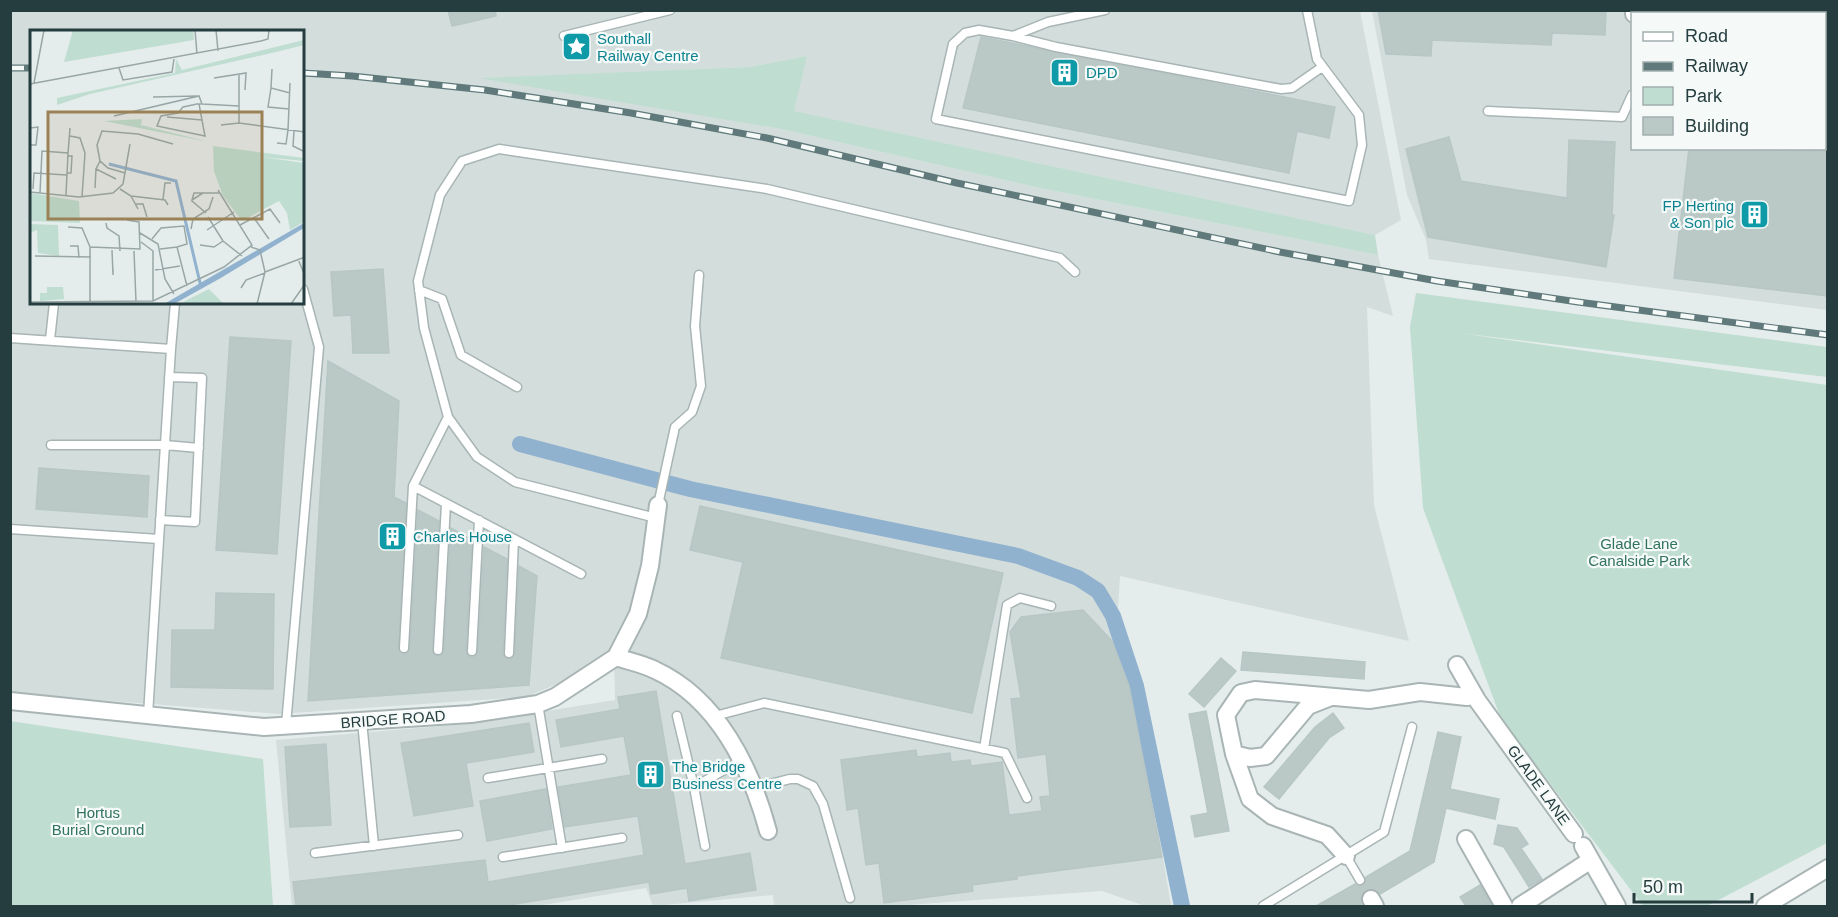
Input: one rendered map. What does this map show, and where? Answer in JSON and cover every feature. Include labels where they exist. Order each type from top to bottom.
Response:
[{"type":"street","name":"BRIDGE ROAD","points":[[10,701],[264,727],[471,714],[538,704],[555,697],[616,657],[638,614],[650,566],[657,511]]},
{"type":"street","points":[[616,657],[656,670],[685,690],[715,716],[742,759],[768,831]]},
{"type":"street","name":"GLADE LANE","points":[[1457,665],[1473,694],[1583,847],[1617,906]]},
{"type":"street","points":[[1346,856],[1327,835],[1272,816],[1250,799],[1245,791],[1234,754],[1226,715],[1241,693],[1254,690],[1369,700],[1420,692],[1467,698],[1473,694]]},
{"type":"street","points":[[1245,791],[1250,775],[1308,706],[1331,698]]},
{"type":"street","points":[[1234,754],[1250,758],[1266,756]]},
{"type":"street","points":[[1466,839],[1504,906]]},
{"type":"street","points":[[1520,906],[1583,847]]},
{"type":"street","points":[[1767,906],[1827,868]]},
{"type":"lane","points":[[564,36],[670,10]]},
{"type":"lane","points":[[1013,36],[1048,22],[1106,10]]},
{"type":"lane","points":[[1307,10],[1313,48],[1322,67],[1359,115],[1362,145],[1349,201],[936,119],[952,44],[965,33],[979,30],[1056,47],[1281,89],[1292,88],[1322,67]]},
{"type":"lane","points":[[1488,111],[1622,117],[1631,97]]},
{"type":"lane","points":[[699,275],[695,326],[701,386],[692,412],[675,427],[657,511],[515,482],[477,457],[448,417],[424,328],[418,281],[440,195],[462,161],[499,149],[767,189],[1060,258],[1075,272]]},
{"type":"lane","points":[[419,290],[442,299],[461,356],[517,387]]},
{"type":"lane","points":[[286,725],[319,347],[304,293]]},
{"type":"lane","points":[[50,340],[54,304]]},
{"type":"lane","points":[[148,715],[174,304]]},
{"type":"lane","points":[[10,338],[171,349]]},
{"type":"lane","points":[[160,520],[195,522],[202,378],[169,377]]},
{"type":"lane","points":[[404,648],[413,486],[448,417]]},
{"type":"lane","points":[[51,445],[165,445],[199,448]]},
{"type":"lane","points":[[413,486],[581,574]]},
{"type":"lane","points":[[438,651],[446,504]]},
{"type":"lane","points":[[472,651],[478,520]]},
{"type":"lane","points":[[10,529],[159,539]]},
{"type":"lane","points":[[509,653],[514,538]]},
{"type":"lane","points":[[984,749],[1007,605],[1020,597],[1051,606]]},
{"type":"lane","points":[[715,716],[764,703],[1005,753],[1026,798]]},
{"type":"lane","points":[[538,704],[562,848]]},
{"type":"lane","points":[[677,716],[705,846]]},
{"type":"lane","points":[[362,720],[374,846]]},
{"type":"lane","points":[[1263,906],[1384,832],[1412,727]]},
{"type":"lane","points":[[488,778],[602,759]]},
{"type":"lane","points":[[694,787],[742,759]]},
{"type":"lane","points":[[754,788],[790,779],[798,779],[813,786],[823,804],[850,898]]},
{"type":"lane","points":[[315,854],[458,835]]},
{"type":"lane","points":[[503,857],[622,838]]},
{"type":"lane","points":[[1346,856],[1360,880]]},
{"type":"shaded area","points":[[10,11],[1360,11],[1401,220],[1375,235],[793,111],[807,56],[749,67],[483,78],[781,129],[1035,187],[1378,255],[1393,316],[1367,307],[1374,505],[1409,641],[1120,576],[1116,639],[1136,696],[1171,906],[1145,906],[1102,891],[894,906],[774,906],[773,895],[653,906],[646,888],[537,906],[292,906],[276,740],[466,724],[615,700],[614,660],[526,697],[278,714],[11,693]]},
{"type":"shaded area","points":[[1372,11],[1827,11],[1827,310],[1429,259],[1426,240],[1407,195]]},
{"type":"green space","points":[[807,56],[794,111],[1375,235],[1378,255],[1035,187],[781,129],[479,78],[749,67]]},
{"type":"green space","name":"Glade Lane Canalside Park","points":[[1416,293],[1827,347],[1827,377],[1459,333],[1827,385],[1827,843],[1707,906],[1643,906],[1501,719],[1423,508],[1410,327]]},
{"type":"green space","name":"Hortus Burial Ground","points":[[10,721],[263,759],[273,906],[11,906]]},
{"type":"building","points":[[448,10],[495,10],[496,16],[452,26]]},
{"type":"building","points":[[1378,10],[1606,10],[1605,35],[1552,33],[1551,45],[1432,40],[1431,56],[1386,54]]},
{"type":"building","name":"DPD","points":[[981,37],[1335,107],[1329,138],[1297,131],[1289,173],[963,108]]},
{"type":"building","points":[[1449,137],[1461,181],[1567,198],[1569,140],[1615,142],[1612,215],[1614,215],[1606,267],[1428,237],[1406,149]]},
{"type":"building","name":"FP Herting & Son plc","points":[[1689,150],[1827,151],[1827,296],[1674,278]]},
{"type":"building","points":[[383,269],[389,353],[353,353],[351,315],[334,316],[331,272]]},
{"type":"building","points":[[230,337],[291,341],[277,554],[216,550]]},
{"type":"building","name":"Charles House","points":[[328,361],[399,401],[394,497],[406,503],[399,651],[406,654],[410,648],[418,510],[439,521],[432,650],[435,656],[441,655],[444,650],[451,528],[472,540],[466,651],[469,657],[475,656],[478,651],[484,547],[507,559],[503,653],[506,659],[512,658],[515,653],[519,566],[537,576],[529,685],[308,701]]},
{"type":"building","points":[[39,468],[149,476],[147,517],[36,509]]},
{"type":"building","points":[[700,506],[1003,573],[972,713],[721,658],[743,562],[690,550]]},
{"type":"building","points":[[216,593],[274,594],[273,689],[171,687],[172,630],[215,630]]},
{"type":"building","points":[[1083,610],[1112,641],[1129,686],[1162,857],[1017,876],[1017,879],[972,885],[973,891],[884,903],[879,863],[866,865],[858,808],[847,810],[841,760],[916,750],[917,757],[950,753],[951,762],[970,760],[971,766],[1002,762],[1009,815],[1042,811],[1040,797],[1050,796],[1046,754],[1018,758],[1011,699],[1021,698],[1010,632],[1021,617]]},
{"type":"building","points":[[1243,652],[1365,662],[1364,679],[1241,670]]},
{"type":"building","points":[[1221,658],[1236,671],[1204,707],[1189,694]]},
{"type":"building","points":[[656,691],[685,864],[750,853],[756,890],[689,901],[687,888],[651,894],[649,882],[504,906],[296,906],[293,882],[485,860],[488,882],[644,855],[638,816],[565,827],[558,787],[631,775],[624,736],[561,747],[556,720],[620,709],[618,697]]},
{"type":"building","points":[[1206,711],[1229,831],[1195,837],[1191,816],[1208,813],[1189,714]]},
{"type":"building","points":[[1333,713],[1344,728],[1329,738],[1279,799],[1264,787],[1315,727]]},
{"type":"building","points":[[529,723],[534,752],[466,763],[473,806],[414,816],[401,743]]},
{"type":"building","points":[[1438,732],[1461,737],[1450,789],[1499,799],[1495,819],[1446,808],[1434,862],[1380,894],[1372,889],[1365,890],[1361,898],[1362,904],[1358,906],[1316,906],[1355,884],[1364,885],[1366,877],[1410,851]]},
{"type":"building","points":[[326,744],[331,825],[290,827],[285,747]]},
{"type":"building","points":[[546,789],[552,829],[487,841],[480,801]]},
{"type":"building","points":[[1498,825],[1517,828],[1528,844],[1521,848],[1542,879],[1529,887],[1504,847],[1494,844]]},
{"type":"building","points":[[1480,885],[1491,904],[1466,906],[1460,897]]},
{"type":"waterway","points":[[520,444],[690,489],[1018,556],[1078,578],[1098,591],[1113,616],[1136,686],[1182,906]]},
{"type":"railway","points":[[10,68],[30,68]]},
{"type":"railway","points":[[304,73],[485,90],[631,113],[767,138],[957,183],[1280,252],[1437,281],[1828,335]]},
{"type":"place","name":"Southall Railway Centre","points":[[576,47]]},
{"type":"place","name":"DPD","points":[[1065,72]]},
{"type":"place","name":"FP Herting & Son plc","points":[[1755,214]]},
{"type":"place","name":"Charles House","points":[[392,536]]},
{"type":"place","name":"The Bridge Business Centre","points":[[651,775]]}]
